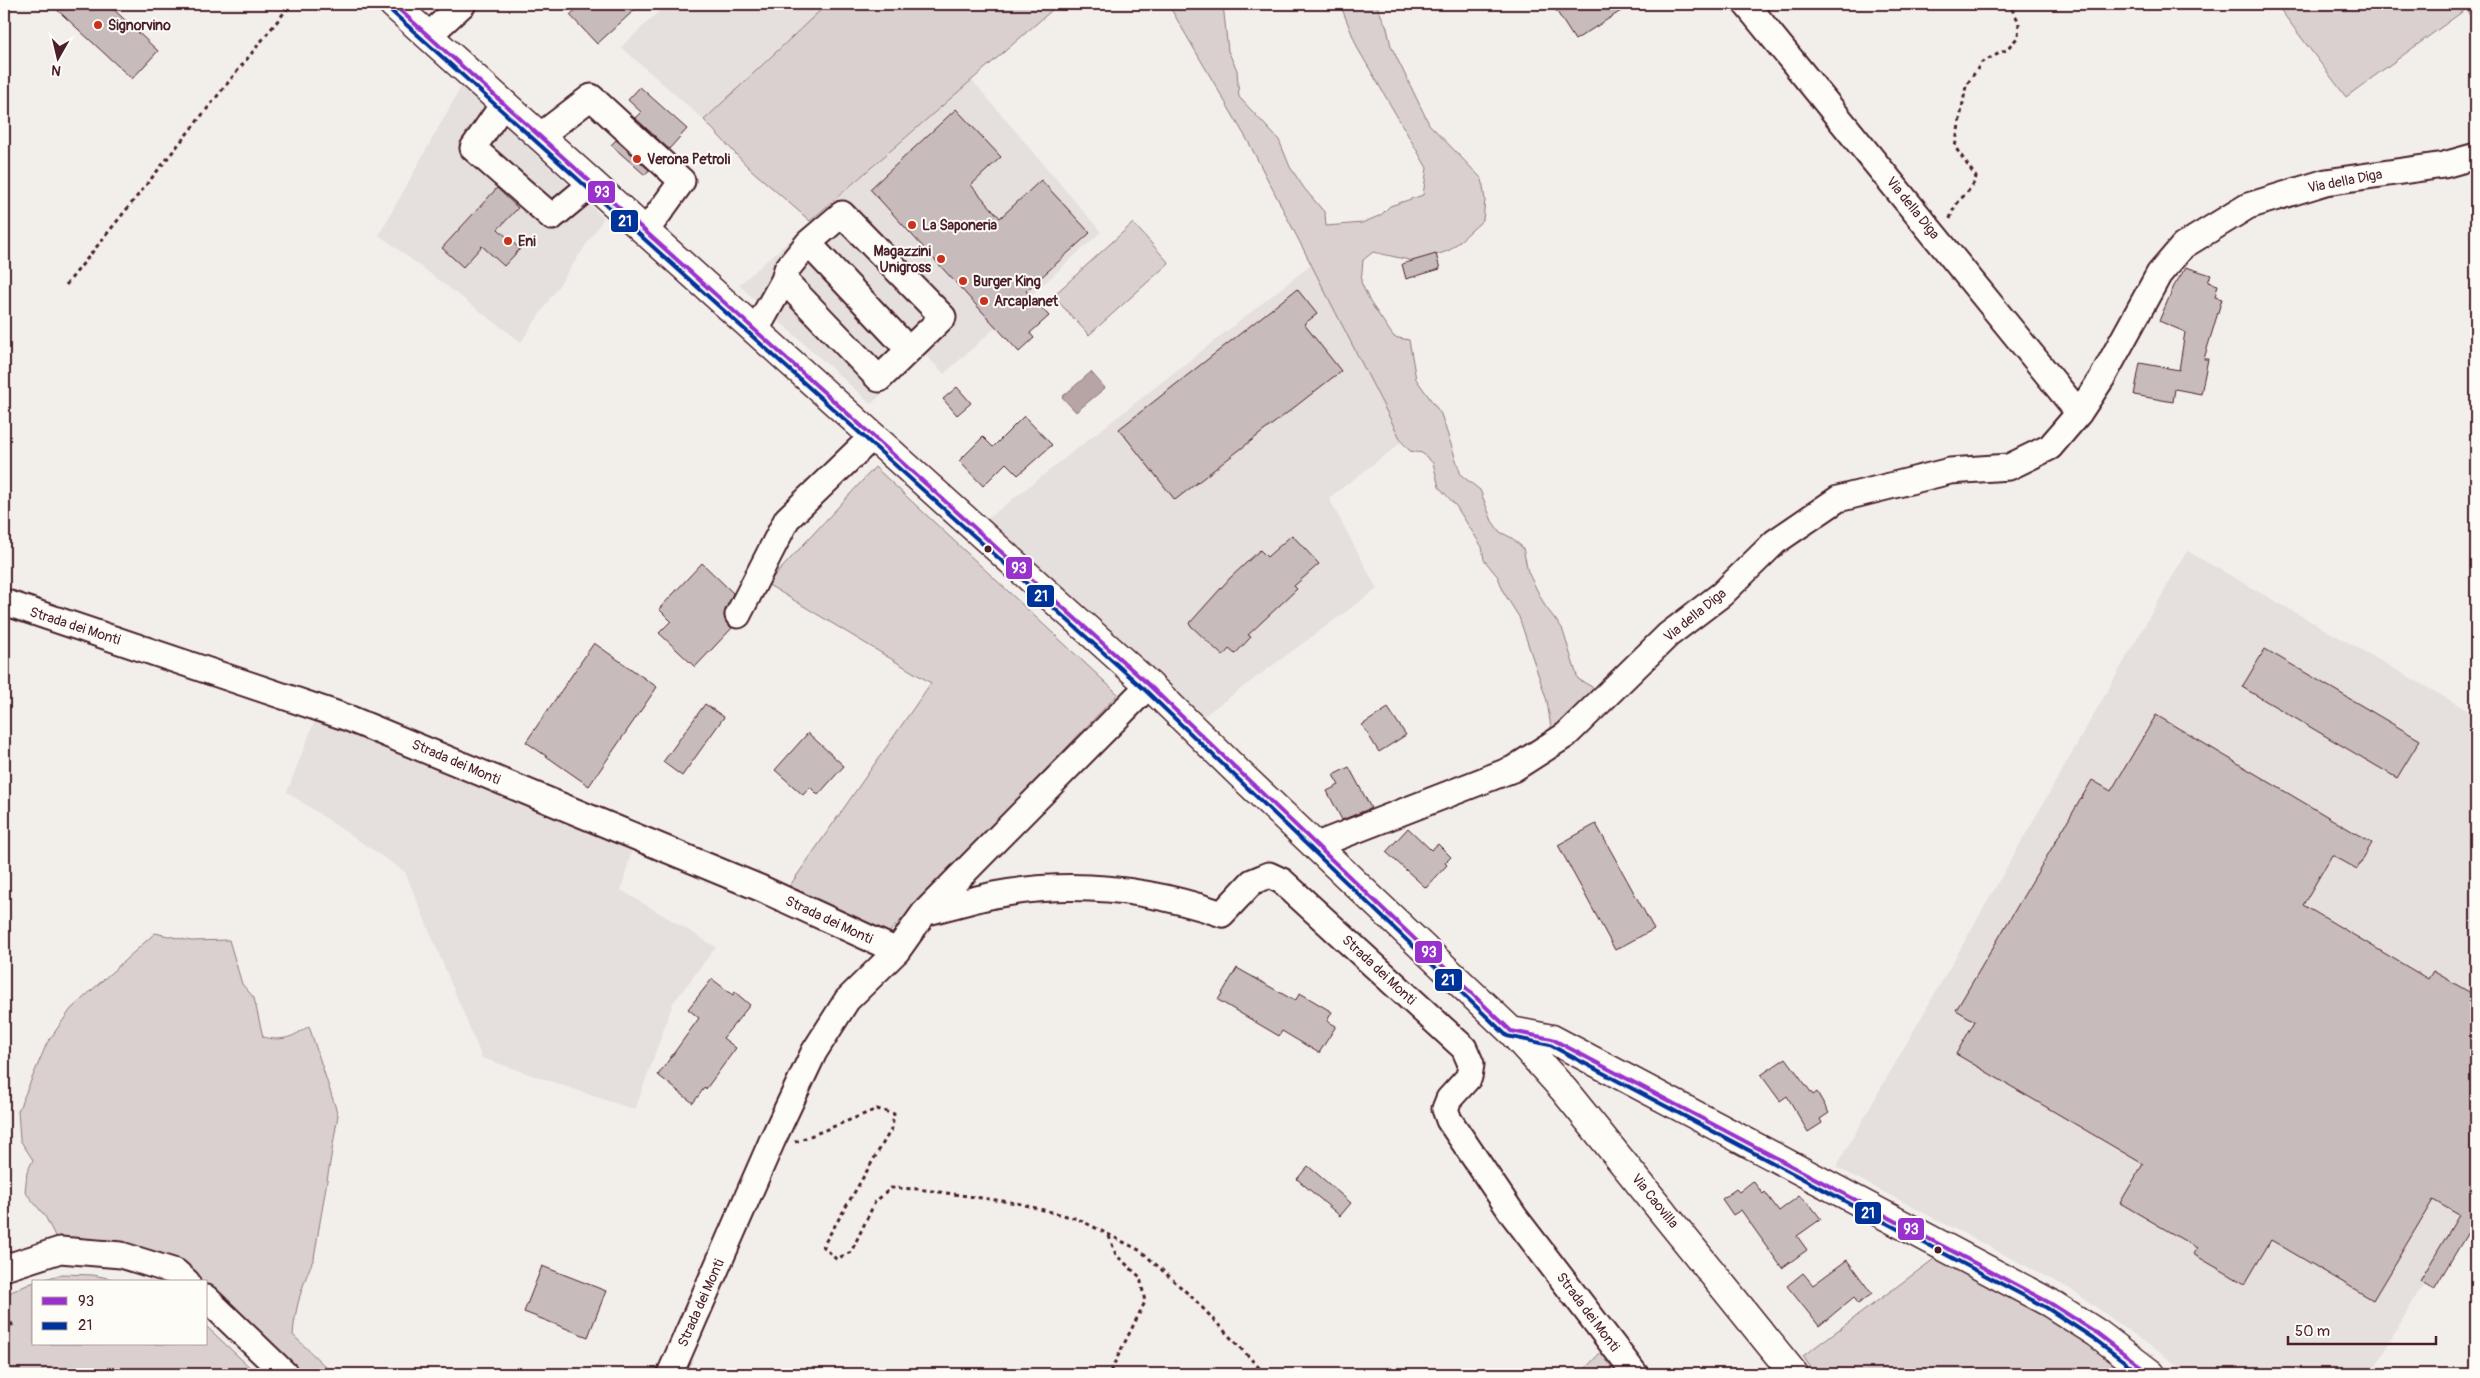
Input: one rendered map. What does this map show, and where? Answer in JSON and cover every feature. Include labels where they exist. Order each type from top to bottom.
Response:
[{"type":"main road","name":"Via Caovilla","points":[[394,4],[1149,685],[1511,1031],[1564,1090],[1794,1374]]},
{"type":"main road","points":[[1511,1031],[1552,1039],[2050,1303],[2112,1343],[2151,1374]]},
{"type":"street","points":[[428,36],[463,4]]},
{"type":"street","name":"Via della Diga","points":[[1746,4],[2080,413]]},
{"type":"street","points":[[540,136],[591,97],[682,181],[646,231]]},
{"type":"street","points":[[504,103],[473,148],[552,217],[593,183]]},
{"type":"street","name":"Via della Diga","points":[[1316,844],[1513,768],[1566,735],[1668,635],[1722,594],[1775,542],[1838,499],[1950,470],[2009,467],[2050,447],[2080,413],[2102,378],[2159,274],[2183,246],[2248,206],[2326,182],[2444,165],[2476,156]]},
{"type":"street","points":[[756,330],[784,280],[787,269],[808,243],[842,214],[943,317],[879,379],[784,280]]},
{"type":"street","points":[[808,243],[909,350]]},
{"type":"street","points":[[738,615],[787,519],[873,436]]},
{"type":"street","name":"Strada dei Monti","points":[[4,602],[348,718],[760,888],[897,951]]},
{"type":"street","name":"Strada dei Monti","points":[[670,1374],[772,1141],[814,1052],[848,1000],[897,951],[924,913],[1149,685]]},
{"type":"street","name":"Strada dei Monti","points":[[924,913],[995,895],[1058,888],[1119,889],[1168,898],[1222,914],[1252,882],[1269,875],[1282,880],[1464,1048],[1471,1064],[1469,1077],[1449,1099],[1445,1109],[1450,1120],[1514,1216],[1635,1374]]},
{"type":"street","points":[[4,1268],[60,1250],[112,1254],[176,1272],[185,1280]]},
{"type":"street","points":[[208,1300],[285,1374]]},
{"type":"path","points":[[66,285],[291,4]]},
{"type":"path","points":[[1944,246],[1954,205],[1974,185],[1976,177],[1955,148],[1966,86],[1982,62],[2006,50],[2018,37],[2019,22],[2009,4]]},
{"type":"path","points":[[772,1141],[787,1145],[819,1135],[878,1109],[894,1114],[892,1128],[823,1246],[836,1259],[851,1252],[875,1202],[891,1188],[918,1189],[1017,1203],[1078,1219],[1140,1251],[1195,1300],[1265,1374]]},
{"type":"path","points":[[1108,1234],[1116,1256],[1140,1277],[1145,1302],[1109,1374]]},
{"type":"path","points":[[4,1308],[14,1329]]},
{"type":"shaded area","points":[[667,4],[827,4],[704,120],[621,47]]},
{"type":"shaded area","points":[[827,4],[1059,4],[810,221],[748,167],[704,120]]},
{"type":"shaded area","points":[[1168,4],[1223,4],[1228,51],[1237,70],[1239,97],[1279,140],[1290,167],[1304,188],[1325,213],[1326,226],[1362,223],[1381,215],[1390,206],[1423,195],[1427,168],[1358,49],[1340,4],[1376,4],[1387,28],[1391,46],[1429,124],[1482,179],[1485,200],[1483,220],[1450,250],[1418,262],[1373,252],[1363,260],[1361,282],[1370,302],[1394,337],[1409,340],[1416,379],[1441,414],[1461,475],[1480,490],[1492,521],[1500,532],[1512,538],[1523,548],[1528,572],[1545,606],[1562,628],[1578,679],[1601,692],[1552,735],[1547,701],[1519,617],[1504,593],[1498,577],[1484,560],[1482,547],[1456,506],[1439,487],[1433,463],[1422,453],[1410,451],[1402,442],[1249,143]]},
{"type":"shaded area","points":[[2276,4],[2476,4],[2476,25],[2466,9],[2346,97]]},
{"type":"shaded area","points":[[972,80],[1101,232],[944,374],[925,354],[871,404],[739,285]]},
{"type":"shaded area","points":[[462,85],[604,218],[521,342],[379,235]]},
{"type":"shaded area","points":[[1133,223],[1169,263],[1089,335],[1053,296]]},
{"type":"shaded area","points":[[1312,264],[1402,442],[1329,498],[1377,589],[1201,718],[985,521]]},
{"type":"shaded area","points":[[1091,372],[1105,388],[1076,412],[1062,397]]},
{"type":"shaded area","points":[[875,467],[1118,694],[875,947],[777,904],[931,683],[767,584]]},
{"type":"shaded area","points":[[2187,551],[2476,715],[2476,1193],[2371,1374],[2186,1374],[2181,1368],[2072,1290],[1836,1167]]},
{"type":"shaded area","points":[[315,720],[634,842],[621,890],[716,947],[673,1003],[635,1110],[482,1058],[405,872],[287,792]]},
{"type":"shaded area","points":[[155,933],[191,941],[229,940],[242,984],[254,998],[263,1037],[288,1038],[309,1026],[338,1115],[314,1258],[300,1295],[293,1335],[333,1374],[300,1374],[208,1290],[208,1280],[191,1280],[59,1244],[45,1216],[25,1192],[27,1172],[33,1160],[20,1140],[18,1111],[47,1043],[71,1009]]},
{"type":"shaded area","points":[[1938,1256],[2061,1324],[2133,1374],[1815,1374],[1803,1356]]},
{"type":"shaded area","points":[[62,1274],[93,1275],[118,1280],[42,1280]]},
{"type":"shaded area","points":[[32,1283],[32,1346],[208,1346],[208,1328],[257,1374],[4,1374],[4,1295]]},
{"type":"shaded area","points":[[1618,1334],[1640,1374],[1580,1374]]},
{"type":"building","points":[[51,4],[108,4],[158,51],[132,79]]},
{"type":"building","points":[[582,4],[641,4],[597,44],[570,15]]},
{"type":"building","points":[[1552,4],[1632,4],[1575,40]]},
{"type":"building","points":[[640,87],[687,129],[669,149],[635,118],[641,112],[628,100]]},
{"type":"building","points":[[956,109],[1001,157],[971,185],[1000,218],[1041,180],[1090,233],[1026,291],[1049,316],[1030,333],[1034,338],[1019,352],[870,189]]},
{"type":"building","points":[[616,140],[649,170],[645,175],[611,145]]},
{"type":"building","points":[[497,188],[518,208],[498,229],[520,249],[504,266],[482,246],[463,267],[442,248]]},
{"type":"building","points":[[1436,254],[1440,269],[1406,279],[1402,264]]},
{"type":"building","points":[[2186,267],[2211,275],[2208,282],[2218,285],[2215,297],[2222,299],[2204,359],[2208,359],[2201,394],[2175,389],[2173,402],[2134,395],[2140,363],[2179,370],[2185,332],[2159,321],[2174,286]]},
{"type":"building","points":[[1297,289],[1317,314],[1304,324],[1341,371],[1175,500],[1119,429]]},
{"type":"building","points":[[957,387],[971,403],[957,415],[943,399]]},
{"type":"building","points":[[1024,416],[1052,445],[1018,475],[1006,463],[983,486],[959,461],[983,437],[993,447]]},
{"type":"building","points":[[1292,535],[1319,564],[1294,586],[1297,589],[1248,635],[1251,637],[1235,654],[1229,649],[1223,656],[1189,624],[1230,578],[1260,550],[1267,557]]},
{"type":"building","points":[[702,563],[733,593],[724,615],[726,622],[732,628],[695,667],[659,633],[671,621],[659,609]]},
{"type":"building","points":[[594,643],[657,687],[589,786],[526,742]]},
{"type":"building","points":[[2265,649],[2420,740],[2397,778],[2242,687]]},
{"type":"building","points":[[705,704],[724,717],[682,776],[663,762]]},
{"type":"building","points":[[1388,708],[1406,735],[1379,752],[1362,725]]},
{"type":"building","points":[[2156,715],[2372,843],[2357,869],[2332,855],[2303,905],[2428,979],[2433,971],[2476,996],[2476,1226],[2473,1224],[2434,1289],[2420,1281],[2459,1215],[2433,1200],[2373,1300],[2271,1240],[2245,1284],[2193,1254],[2197,1248],[2120,1203],[2143,1164],[1956,1054],[1975,1021],[1956,1010],[2092,780],[2111,791]]},
{"type":"building","points":[[808,733],[844,766],[818,795],[810,787],[803,795],[775,770]]},
{"type":"building","points":[[1349,767],[1371,808],[1342,820],[1327,791],[1339,785],[1333,775]]},
{"type":"building","points":[[1596,824],[1654,929],[1615,950],[1558,845]]},
{"type":"building","points":[[1408,828],[1431,850],[1438,844],[1451,857],[1445,863],[1447,865],[1426,888],[1386,852]]},
{"type":"building","points":[[1237,968],[1295,1001],[1300,993],[1332,1012],[1327,1021],[1336,1026],[1319,1053],[1282,1031],[1279,1036],[1218,1000]]},
{"type":"building","points":[[712,979],[733,995],[735,992],[750,1005],[723,1038],[736,1048],[706,1089],[705,1087],[693,1103],[658,1075],[699,1018],[688,1009]]},
{"type":"building","points":[[1786,1058],[1813,1095],[1817,1092],[1829,1113],[1820,1119],[1822,1123],[1808,1132],[1787,1096],[1780,1101],[1761,1075]]},
{"type":"building","points":[[1308,1166],[1351,1203],[1340,1216],[1297,1179]]},
{"type":"building","points":[[1753,1181],[1763,1194],[1765,1192],[1779,1211],[1799,1196],[1811,1206],[1821,1219],[1797,1236],[1807,1250],[1782,1268],[1741,1210],[1733,1215],[1722,1199],[1736,1189],[1739,1192]]},
{"type":"building","points":[[1847,1260],[1872,1294],[1858,1304],[1854,1297],[1819,1326],[1787,1286],[1803,1273],[1813,1285]]},
{"type":"building","points":[[542,1266],[606,1291],[588,1337],[524,1312]]},
{"type":"transit line","name":"93","points":[[393,4],[1149,685],[1511,1031],[1552,1039],[2050,1303],[2097,1333],[2151,1374]]},
{"type":"transit line","name":"21","points":[[389,9],[1145,690],[1507,1036],[1550,1045],[2047,1308],[2093,1338],[2141,1374]]},
{"type":"place","name":"Signorvino","points":[[98,25]]},
{"type":"place","name":"Verona Petroli","points":[[637,159]]},
{"type":"place","name":"La Saponeria","points":[[912,225]]},
{"type":"place","name":"Eni","points":[[508,241]]},
{"type":"place","name":"Magazzini Unigross","points":[[941,259]]},
{"type":"place","name":"Burger King","points":[[963,281]]},
{"type":"place","name":"Arcaplanet","points":[[984,301]]}]
